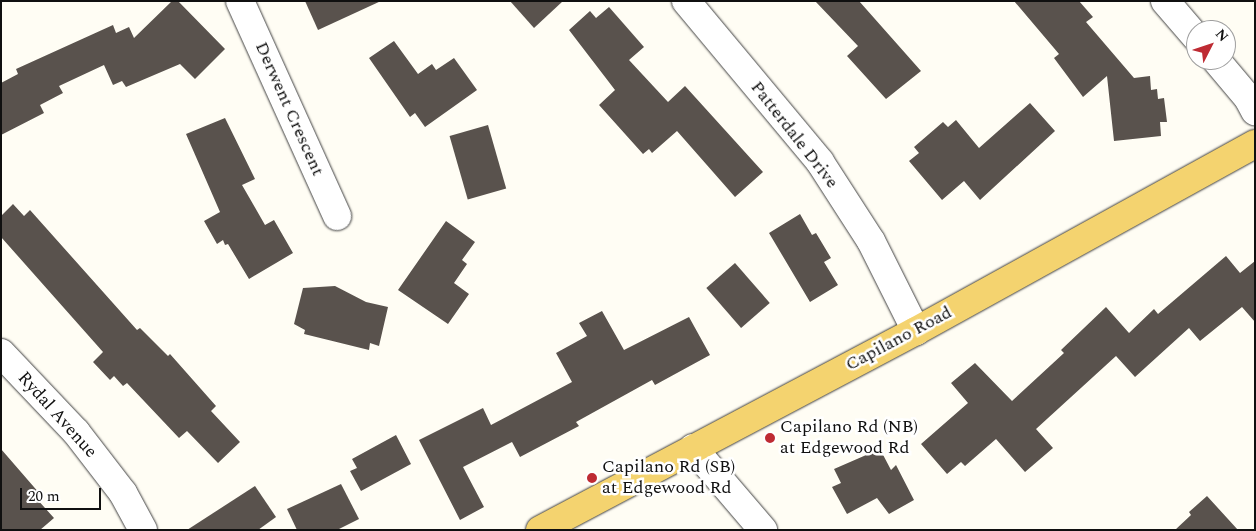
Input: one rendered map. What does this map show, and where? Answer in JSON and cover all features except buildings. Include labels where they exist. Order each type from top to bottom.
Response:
[{"type":"main road","name":"Capilano Road","points":[[540,530],[916,331],[1255,144]]},
{"type":"street","name":"Derwent Crescent","points":[[240,1],[337,216]]},
{"type":"street","name":"Patterdale Drive","points":[[686,1],[820,162],[871,241],[916,331]]},
{"type":"street","points":[[1165,1],[1186,25]]},
{"type":"street","points":[[1224,70],[1248,98],[1255,111]]},
{"type":"street","name":"Rydal Avenue","points":[[1,353],[76,432],[123,493],[143,530]]},
{"type":"street","points":[[693,448],[763,530]]},
{"type":"place","name":"Capilano Rd (NB) at Edgewood Rd","points":[[770,438]]},
{"type":"place","name":"Capilano Rd (SB) at Edgewood Rd","points":[[592,478]]}]
